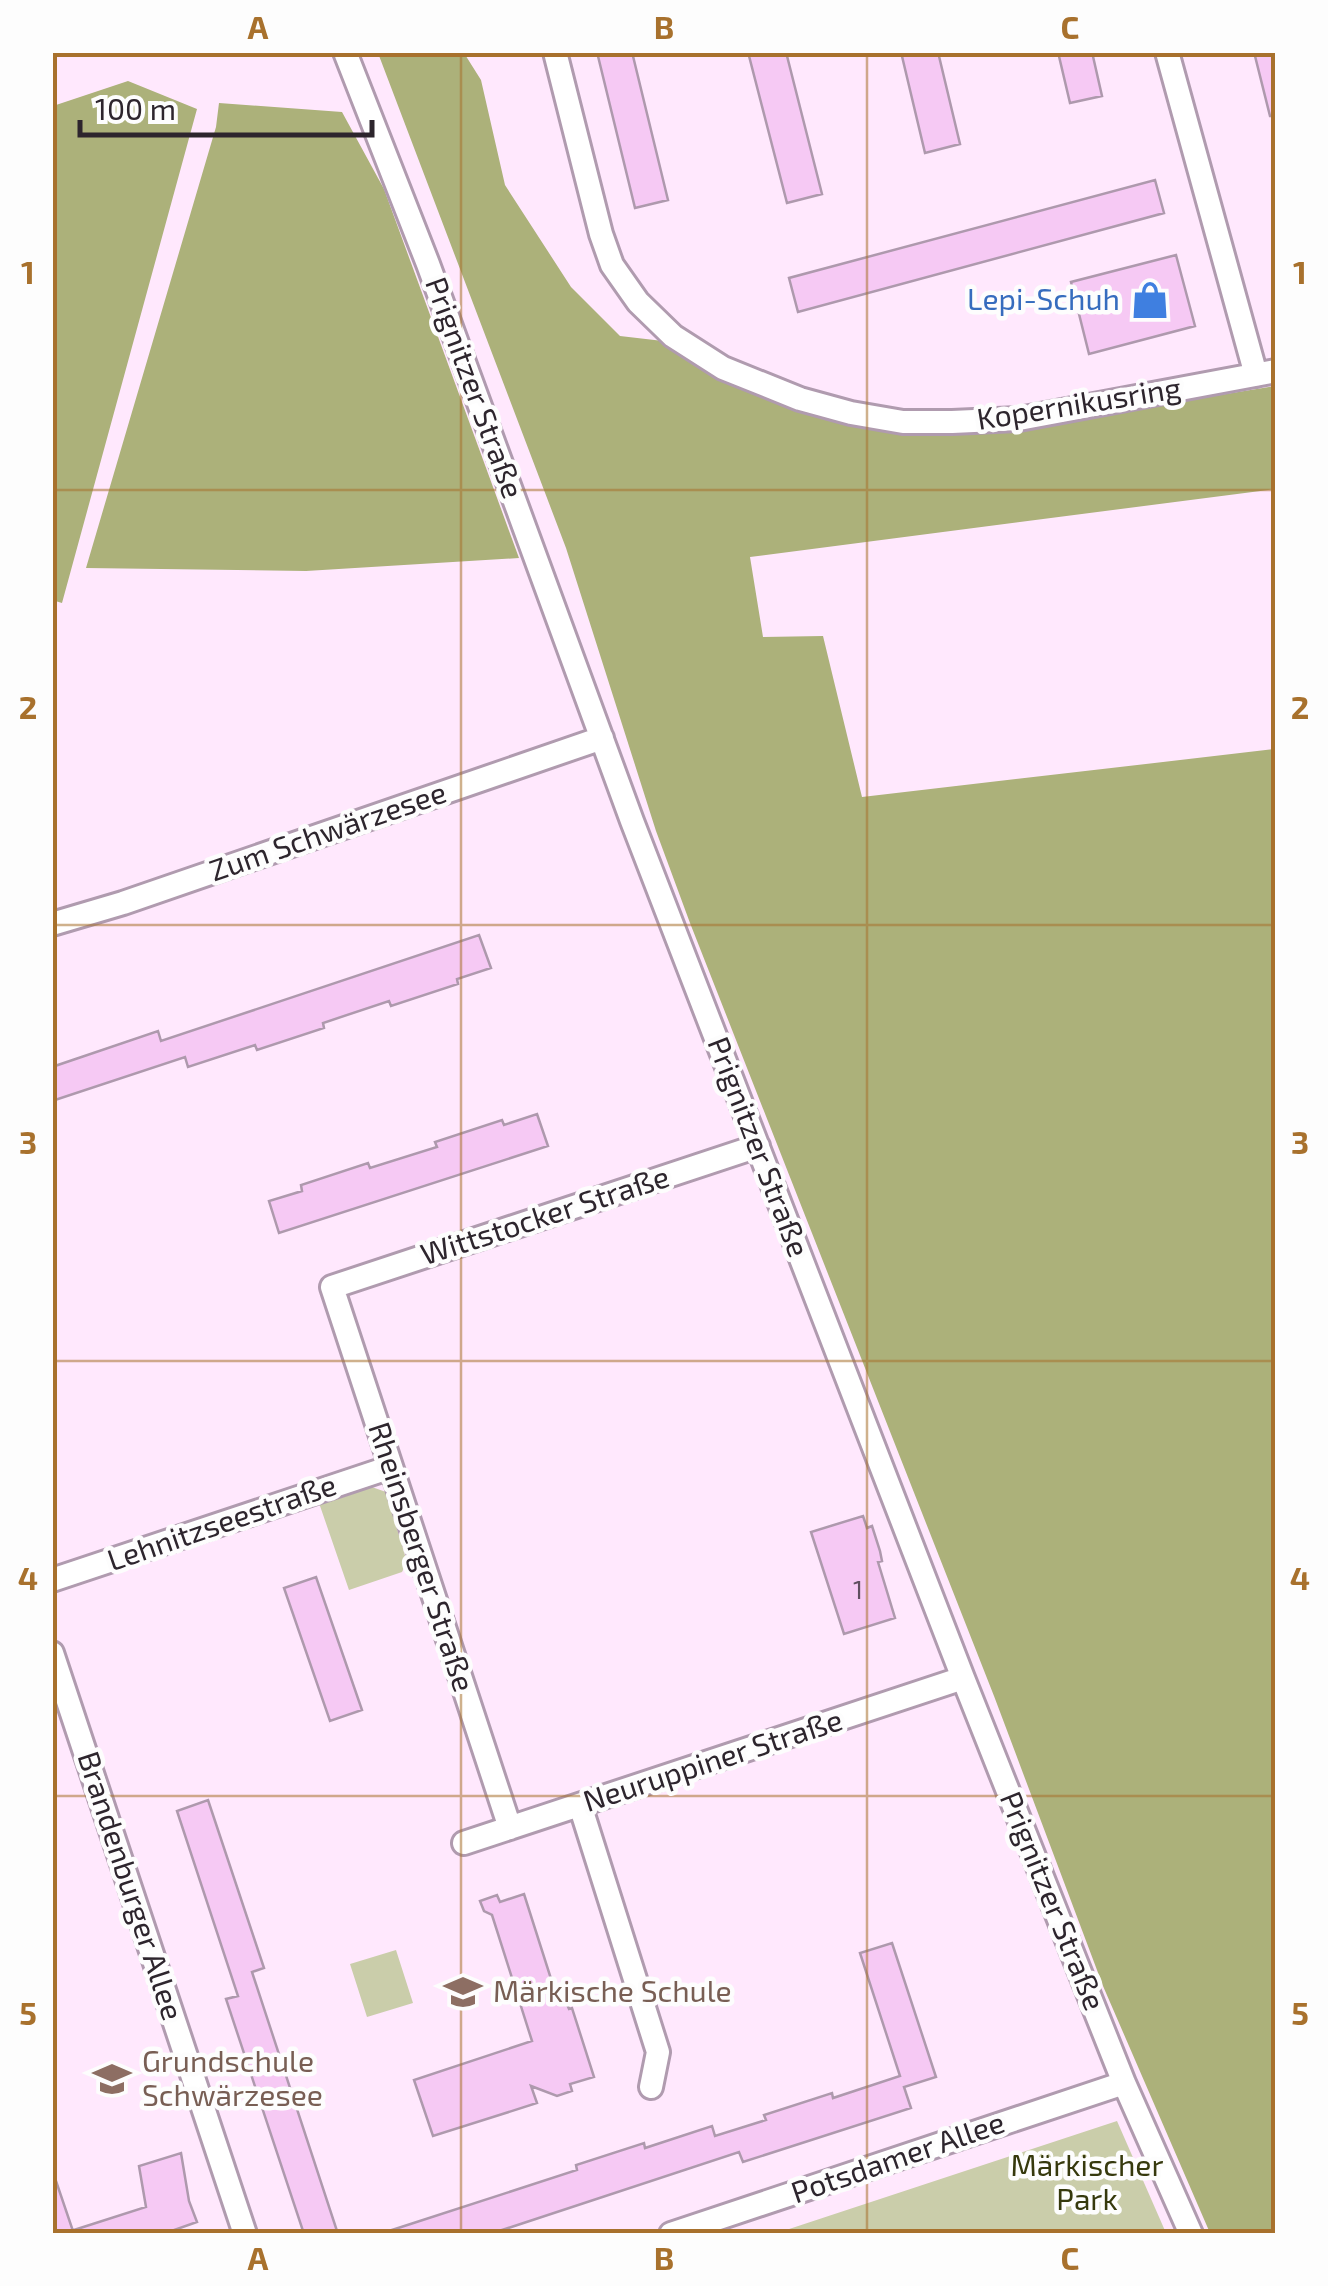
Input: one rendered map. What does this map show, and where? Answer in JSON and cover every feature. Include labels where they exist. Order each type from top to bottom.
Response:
[{"type":"street","name":"Prignitzer Straße","points":[[345,52],[428,264],[632,821],[964,1678],[1124,2083],[1190,2234]]},
{"type":"street","name":"Kopernikusring","points":[[554,52],[612,266],[638,302],[672,336],[724,368],[800,399],[902,422],[1019,420],[1266,373]]},
{"type":"street","points":[[1168,52],[1266,373]]},
{"type":"street","name":"Zum Schwärzesee","points":[[52,924],[602,738]]},
{"type":"street","name":"Wittstocker Straße","points":[[332,1287],[758,1146]]},
{"type":"street","name":"Rheinsberger Straße","points":[[332,1287],[510,1828]]},
{"type":"street","name":"Lehnitzseestraße","points":[[52,1580],[391,1466]]},
{"type":"street","name":"Brandenburger Allee","points":[[52,1652],[244,2234]]},
{"type":"street","name":"Neuruppiner Straße","points":[[464,1843],[964,1678]]},
{"type":"street","points":[[580,1805],[658,2052],[651,2087]]},
{"type":"street","name":"Potsdamer Allee","points":[[672,2234],[1124,2083]]},
{"type":"green space","points":[[378,53],[464,53],[481,80],[505,185],[571,287],[620,336],[663,341],[708,373],[777,402],[860,423],[1084,417],[1275,386],[1275,489],[750,557],[763,637],[823,636],[862,797],[1275,749],[1275,2233],[1210,2233],[1103,1986],[994,1696],[690,923],[656,831],[566,548]]},
{"type":"green space","points":[[128,81],[197,109],[62,603],[52,600],[53,106]]},
{"type":"green space","points":[[219,103],[342,112],[384,189],[519,558],[306,571],[86,568],[216,127]]},
{"type":"green space","points":[[369,1486],[386,1492],[407,1562],[402,1572],[349,1590],[319,1503]]},
{"type":"green space","points":[[396,1950],[413,2003],[367,2017],[350,1964]]},
{"type":"green space","name":"Märkischer Park","points":[[1117,2121],[1166,2233],[777,2233]]},
{"type":"building","points":[[597,52],[632,52],[668,200],[635,208]]},
{"type":"building","points":[[748,52],[786,52],[822,194],[787,203]]},
{"type":"building","points":[[901,52],[938,52],[960,144],[925,153]]},
{"type":"building","points":[[1058,52],[1092,52],[1102,96],[1070,103]]},
{"type":"building","points":[[1254,52],[1276,52],[1276,116],[1270,116]]},
{"type":"building","points":[[1155,180],[1164,213],[798,312],[789,278]]},
{"type":"building","points":[[1176,255],[1195,326],[1089,354],[1071,282]]},
{"type":"building","points":[[479,935],[491,968],[457,979],[458,984],[391,1006],[389,1001],[257,1050],[255,1045],[188,1067],[185,1057],[52,1101],[52,1067],[158,1031],[161,1041]]},
{"type":"building","points":[[537,1114],[548,1146],[279,1233],[269,1201],[302,1191],[301,1185],[368,1163],[370,1168],[437,1147],[435,1142],[502,1120],[504,1125]]},
{"type":"building","points":[[863,1516],[867,1528],[872,1526],[880,1551],[882,1561],[878,1562],[895,1618],[844,1634],[811,1532]]},
{"type":"building","points":[[316,1577],[362,1710],[330,1721],[284,1588]]},
{"type":"building","points":[[208,1800],[264,1968],[252,1972],[338,2234],[304,2234],[226,1999],[238,1996],[177,1811]]},
{"type":"building","points":[[524,1894],[559,2004],[566,2002],[572,2008],[594,2077],[570,2084],[572,2091],[557,2096],[531,2086],[537,2103],[433,2136],[414,2080],[532,2041],[492,1915],[484,1911],[480,1901],[497,1895],[500,1902]]},
{"type":"building","points":[[892,1943],[936,2077],[904,2087],[911,2108],[743,2162],[739,2152],[490,2234],[392,2234],[392,2230],[577,2170],[576,2165],[644,2143],[645,2148],[712,2126],[715,2136],[766,2120],[764,2115],[900,2076],[860,1953]]},
{"type":"building","points":[[181,2153],[189,2201],[197,2222],[163,2234],[74,2234],[74,2230],[146,2207],[139,2166]]},
{"type":"building","points":[[55,2178],[74,2234],[52,2234]]},
{"type":"place","name":"Lepi-Schuh","points":[[1150,300]]},
{"type":"place","name":"Märkische Schule","points":[[463,1992]]},
{"type":"place","name":"Grundschule Schwärzesee","points":[[112,2079]]}]
